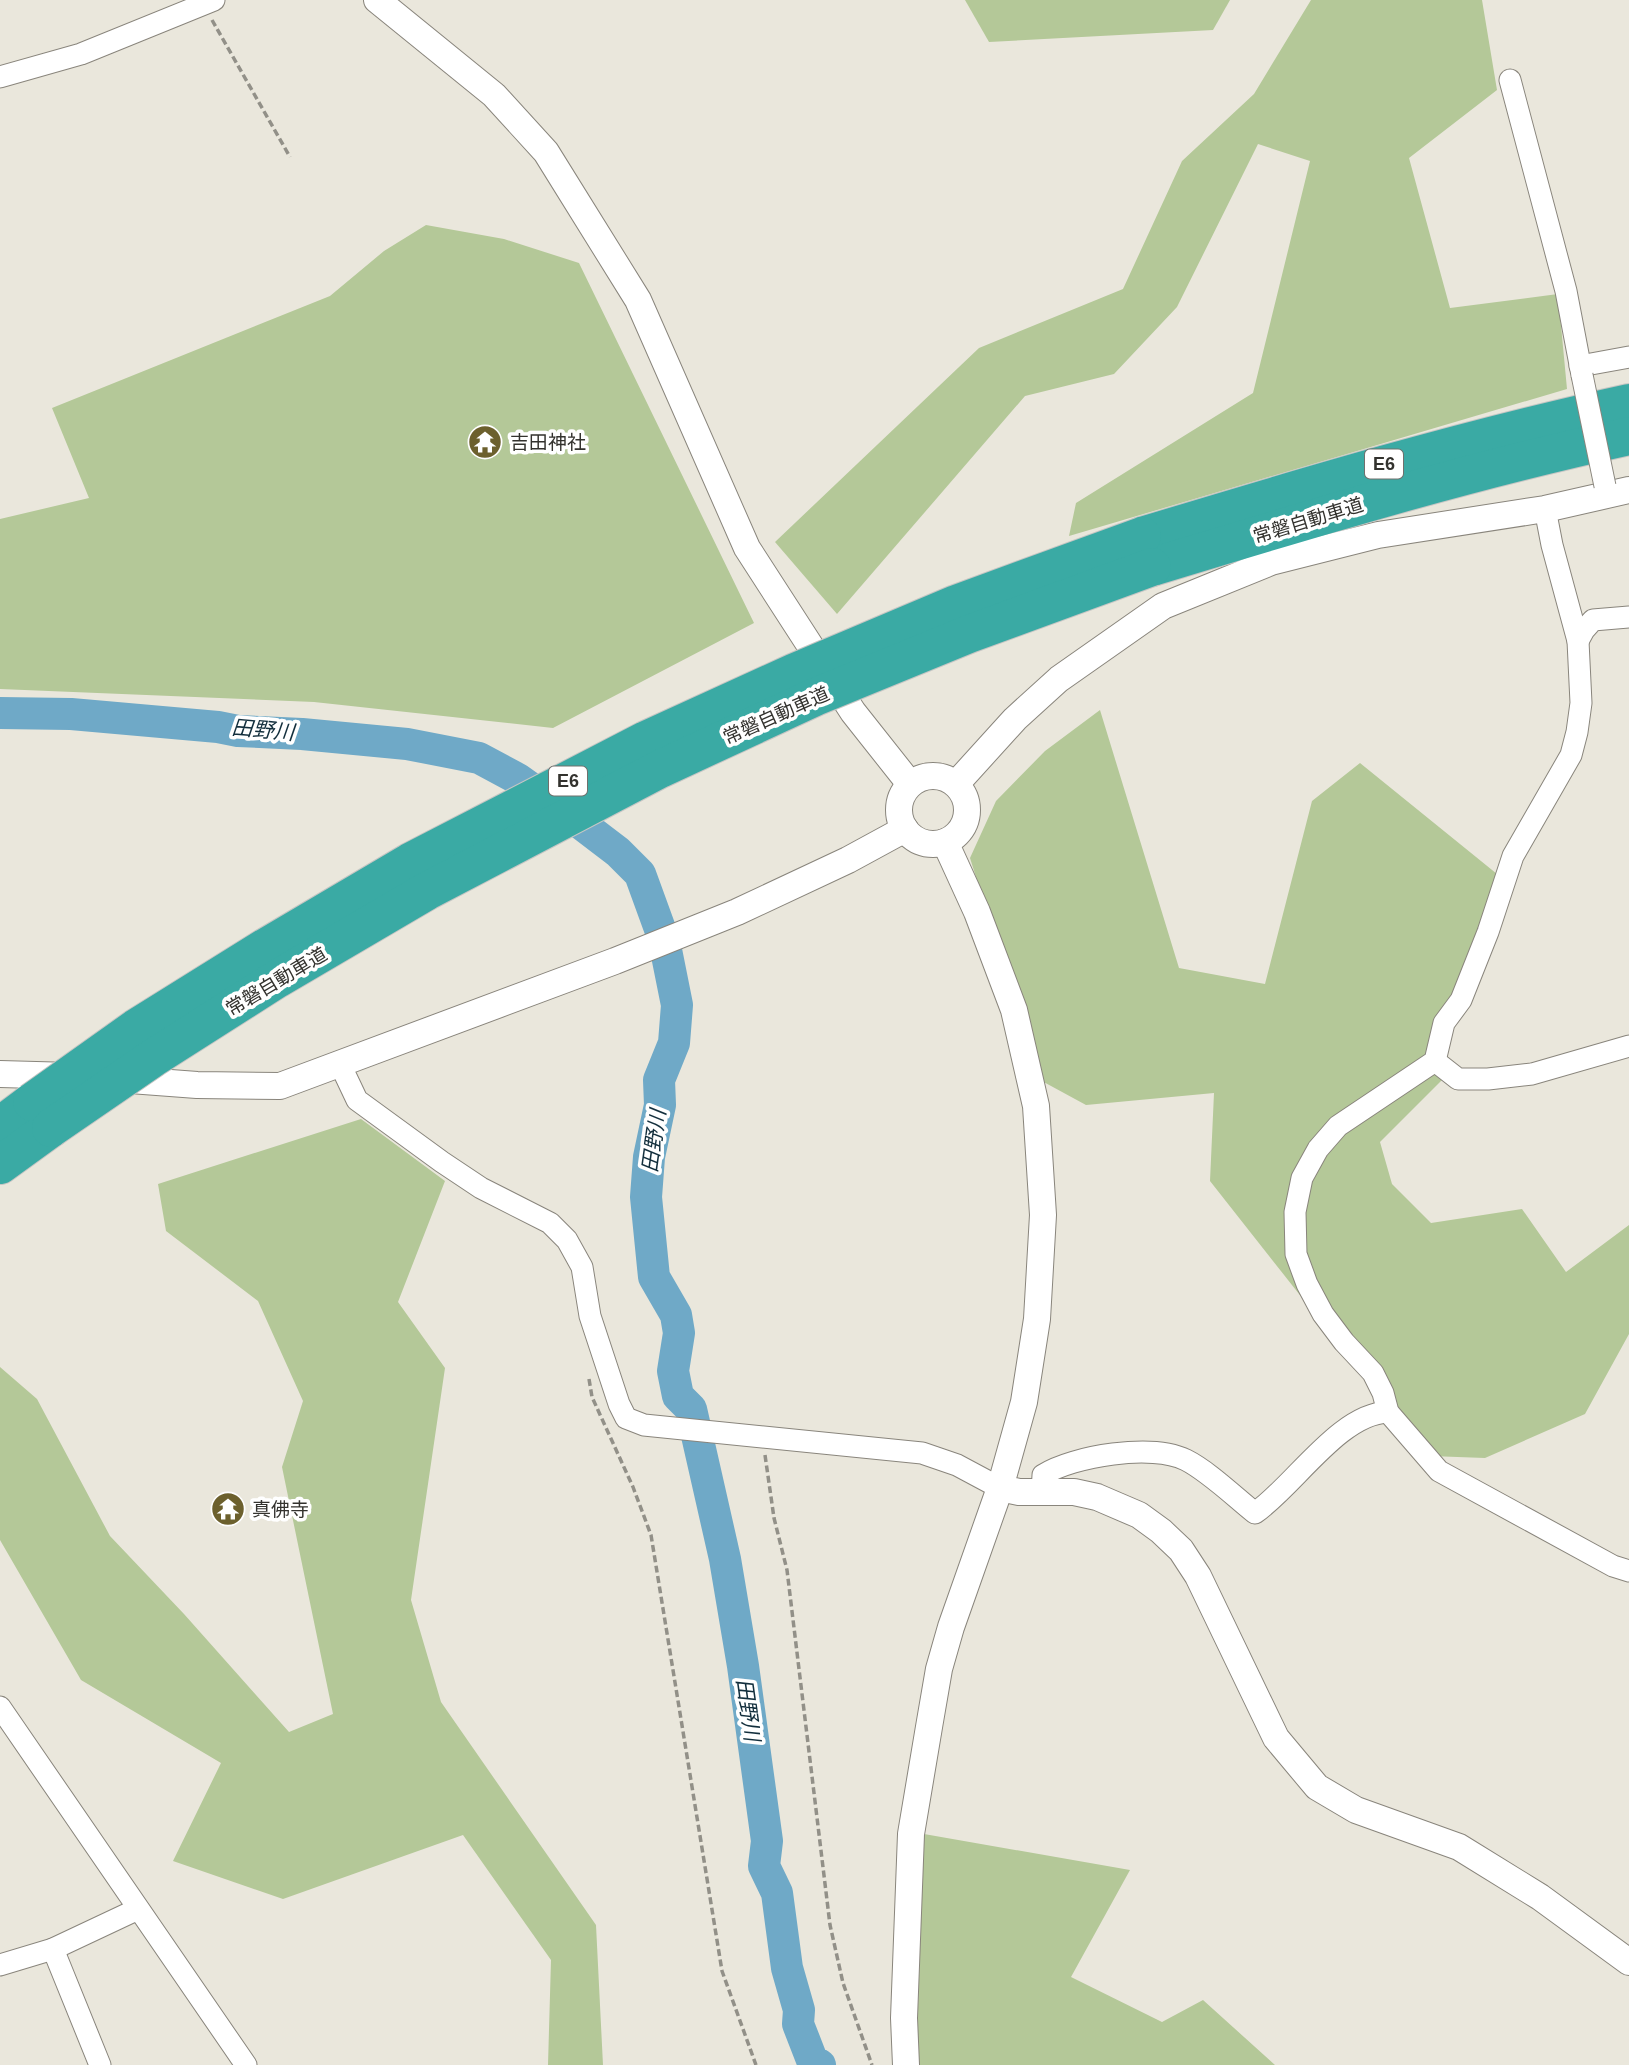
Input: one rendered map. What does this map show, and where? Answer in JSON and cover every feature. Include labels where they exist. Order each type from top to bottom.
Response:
[{"type":"highway","name":"常磐自動車道","points":[[1147,551],[1340,476],[1560,418],[1629,403]]},
{"type":"highway","name":"常磐自動車道","points":[[0,1166],[41,1115],[136,1028],[398,869],[646,740],[793,673],[956,604],[1147,551],[1346,508],[1572,448],[1629,436]]},
{"type":"highway","name":"常磐自動車道","points":[[0,1126],[41,1115]]},
{"type":"street","points":[[386,2],[494,95],[546,152],[638,300],[747,548],[853,712],[910,784]]},
{"type":"street","points":[[0,77],[81,54],[209,3]]},
{"type":"street","points":[[956,784],[1015,719],[1059,679],[1163,606],[1271,562],[1378,535],[1545,509],[1614,490],[1581,371],[1566,291],[1510,80]]},
{"type":"street","points":[[1581,371],[1629,356]]},
{"type":"street","points":[[1545,509],[1578,641],[1581,703],[1571,755],[1513,856],[1488,932],[1461,1000],[1444,1023],[1435,1061],[1338,1126],[1318,1149],[1302,1178],[1294,1212],[1296,1254],[1307,1284],[1323,1314],[1373,1373],[1383,1393],[1388,1412],[1439,1471],[1613,1566],[1629,1571]]},
{"type":"street","points":[[1578,641],[1593,620],[1629,617]]},
{"type":"street","points":[[928,776],[948,779],[956,784],[967,801],[966,821],[961,830],[945,842],[927,844],[911,836],[900,820],[900,801],[910,784],[928,776]]},
{"type":"street","points":[[0,1074],[82,1076],[197,1085],[280,1086],[615,961],[717,920],[848,860],[905,829]]},
{"type":"street","points":[[906,2065],[904,2018],[911,1834],[926,1741],[939,1669],[948,1637],[1000,1488],[1024,1402],[1037,1319],[1043,1216],[1036,1106],[1014,1010],[977,912],[945,842]]},
{"type":"street","points":[[1435,1061],[1458,1079],[1488,1079],[1532,1074],[1629,1046]]},
{"type":"street","points":[[339,1062],[357,1100],[481,1188],[550,1223],[567,1240],[582,1268],[590,1317],[626,1418],[644,1425],[922,1453],[957,1465],[1000,1488],[1018,1492],[1074,1492],[1139,1515],[1181,1550],[1198,1576],[1276,1738],[1317,1787],[1356,1810],[1459,1847],[1540,1897],[1629,1962]]},
{"type":"street","points":[[1042,1493],[1043,1475],[1054,1468],[1122,1452],[1157,1452],[1185,1460],[1255,1513],[1271,1502],[1337,1436],[1360,1418],[1388,1412]]},
{"type":"street","points":[[0,1707],[246,2065]]},
{"type":"street","points":[[0,1965],[53,1949],[138,1909]]},
{"type":"street","points":[[53,1949],[100,2065]]},
{"type":"path","points":[[209,3],[290,157]]},
{"type":"path","points":[[587,1371],[592,1397],[633,1487],[651,1535],[722,1971],[756,2065]]},
{"type":"path","points":[[763,1437],[774,1518],[787,1570],[830,1925],[843,1983],[872,2065]]},
{"type":"green space","points":[[965,0],[1230,0],[1213,30],[989,42]]},
{"type":"green space","points":[[1311,0],[1482,0],[1497,90],[1409,158],[1450,308],[1558,294],[1567,389],[1069,536],[1076,503],[1253,393],[1310,161],[1258,144],[1177,307],[1114,374],[1025,396],[837,614],[775,542],[979,348],[1123,289],[1182,161],[1254,94]]},
{"type":"green space","points":[[426,225],[504,239],[579,263],[754,623],[553,728],[314,702],[0,689],[0,519],[89,498],[52,408],[330,296],[384,251]]},
{"type":"green space","points":[[1100,710],[1179,968],[1265,984],[1312,801],[1360,763],[1497,874],[1457,995],[1438,1022],[1443,1079],[1380,1142],[1392,1184],[1431,1223],[1522,1209],[1566,1272],[1629,1225],[1629,1334],[1585,1414],[1485,1458],[1430,1456],[1392,1412],[1210,1181],[1214,1093],[1086,1105],[1040,1080],[970,858],[996,801],[1045,751]]},
{"type":"green space","points":[[361,1119],[445,1181],[398,1302],[445,1368],[411,1600],[441,1702],[596,1925],[603,2065],[548,2065],[551,1960],[463,1835],[283,1899],[173,1861],[221,1763],[81,1680],[0,1540],[0,1367],[37,1399],[110,1536],[289,1732],[333,1714],[282,1467],[303,1401],[258,1301],[166,1231],[158,1184]]},
{"type":"green space","points":[[924,1834],[1130,1870],[1071,1977],[1162,2022],[1203,2000],[1275,2065],[916,2065]]},
{"type":"waterway","name":"田野川","points":[[0,713],[71,714],[238,731],[302,734],[407,744],[479,758],[518,779],[580,823],[618,852],[640,874],[664,940],[677,1005],[674,1043],[659,1080],[660,1105],[649,1157],[646,1197],[654,1277],[676,1315],[679,1333],[673,1371],[678,1396],[691,1409],[725,1559],[767,1841],[764,1866],[777,1893],[787,1968],[799,2010],[798,2024],[812,2060],[820,2065]]},
{"type":"place","name":"吉田神社","points":[[485,442]]},
{"type":"place","name":"真佛寺","points":[[228,1509]]}]
